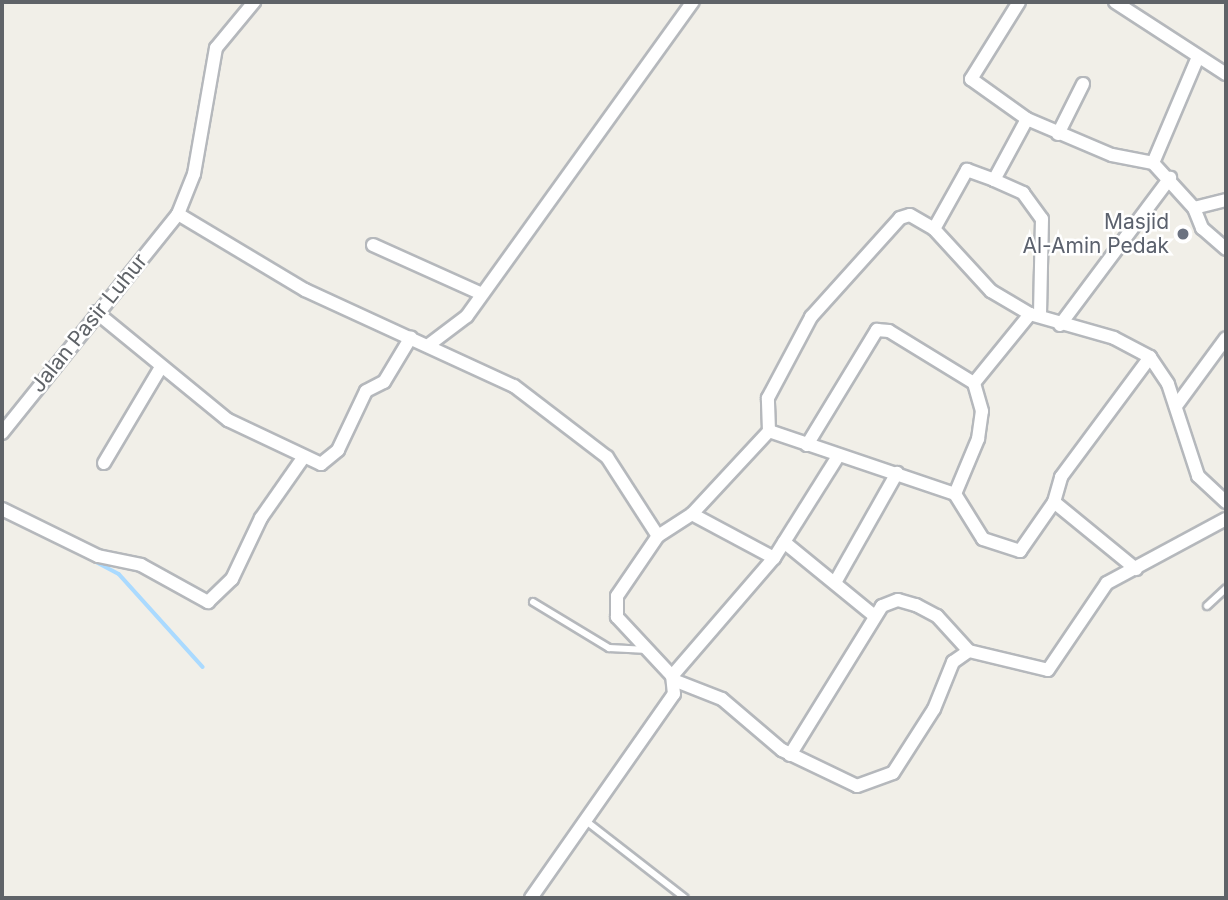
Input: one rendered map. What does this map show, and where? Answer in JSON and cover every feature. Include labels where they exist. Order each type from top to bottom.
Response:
[{"type":"street","name":"Jalan Pasir Luhur","points":[[2,433],[96,312],[178,214],[194,174],[216,48],[254,2]]},
{"type":"street","points":[[430,345],[449,336],[693,2]]},
{"type":"street","points":[[1019,2],[971,79],[1027,119],[1058,134],[1153,163],[1170,178],[1194,208],[1202,228],[1226,249]]},
{"type":"street","points":[[1115,2],[1226,75]]},
{"type":"street","points":[[1153,163],[1198,57]]},
{"type":"street","points":[[1058,134],[1083,84]]},
{"type":"street","points":[[994,180],[1027,119]]},
{"type":"street","points":[[934,229],[967,170],[1023,193],[1042,219],[1035,314],[974,383]]},
{"type":"street","points":[[1060,325],[1170,178]]},
{"type":"street","points":[[1194,208],[1226,200]]},
{"type":"street","points":[[178,214],[304,290],[430,345],[514,386],[607,457],[658,536]]},
{"type":"street","points":[[969,651],[953,662],[934,709],[893,773],[857,786],[790,755],[722,699],[674,679],[643,650],[617,617],[617,596],[658,536],[692,514],[769,431],[768,398],[827,296],[850,281],[900,218],[910,215],[934,229],[975,278],[1035,314],[1060,325],[1114,338],[1150,357],[1176,406],[1186,452],[1221,498]]},
{"type":"street","points":[[373,246],[480,293]]},
{"type":"street","points":[[96,312],[228,420],[303,458],[321,464],[331,459],[366,391],[384,382],[411,337]]},
{"type":"street","points":[[807,445],[877,330],[889,331],[974,383],[982,411],[978,439],[955,495]]},
{"type":"street","points":[[1176,406],[1226,338]]},
{"type":"street","points":[[769,431],[837,458],[897,473],[955,495],[983,538],[1020,551],[1054,502],[1061,477],[1150,357]]},
{"type":"street","points":[[104,463],[161,367]]},
{"type":"street","points":[[2,509],[98,556],[141,565],[208,603],[232,579],[261,519],[303,458]]},
{"type":"street","points":[[531,898],[674,694],[674,679],[774,558],[837,458]]},
{"type":"street","points":[[837,579],[897,473]]},
{"type":"street","points":[[1221,498],[1226,482]]},
{"type":"street","points":[[1054,502],[1136,569]]},
{"type":"street","points":[[692,514],[774,558]]},
{"type":"street","points":[[790,755],[872,614],[898,600],[916,605],[937,616],[969,651],[1048,670],[1107,583],[1226,519]]},
{"type":"street","points":[[784,542],[837,579],[872,614]]},
{"type":"lane","points":[[1208,606],[1226,588]]},
{"type":"lane","points":[[533,602],[609,648],[643,650]]},
{"type":"lane","points":[[584,820],[685,898]]},
{"type":"waterway","points":[[85,556],[119,574],[203,667]]},
{"type":"place","name":"Masjid Al-Amin Pedak","points":[[1183,234]]}]
